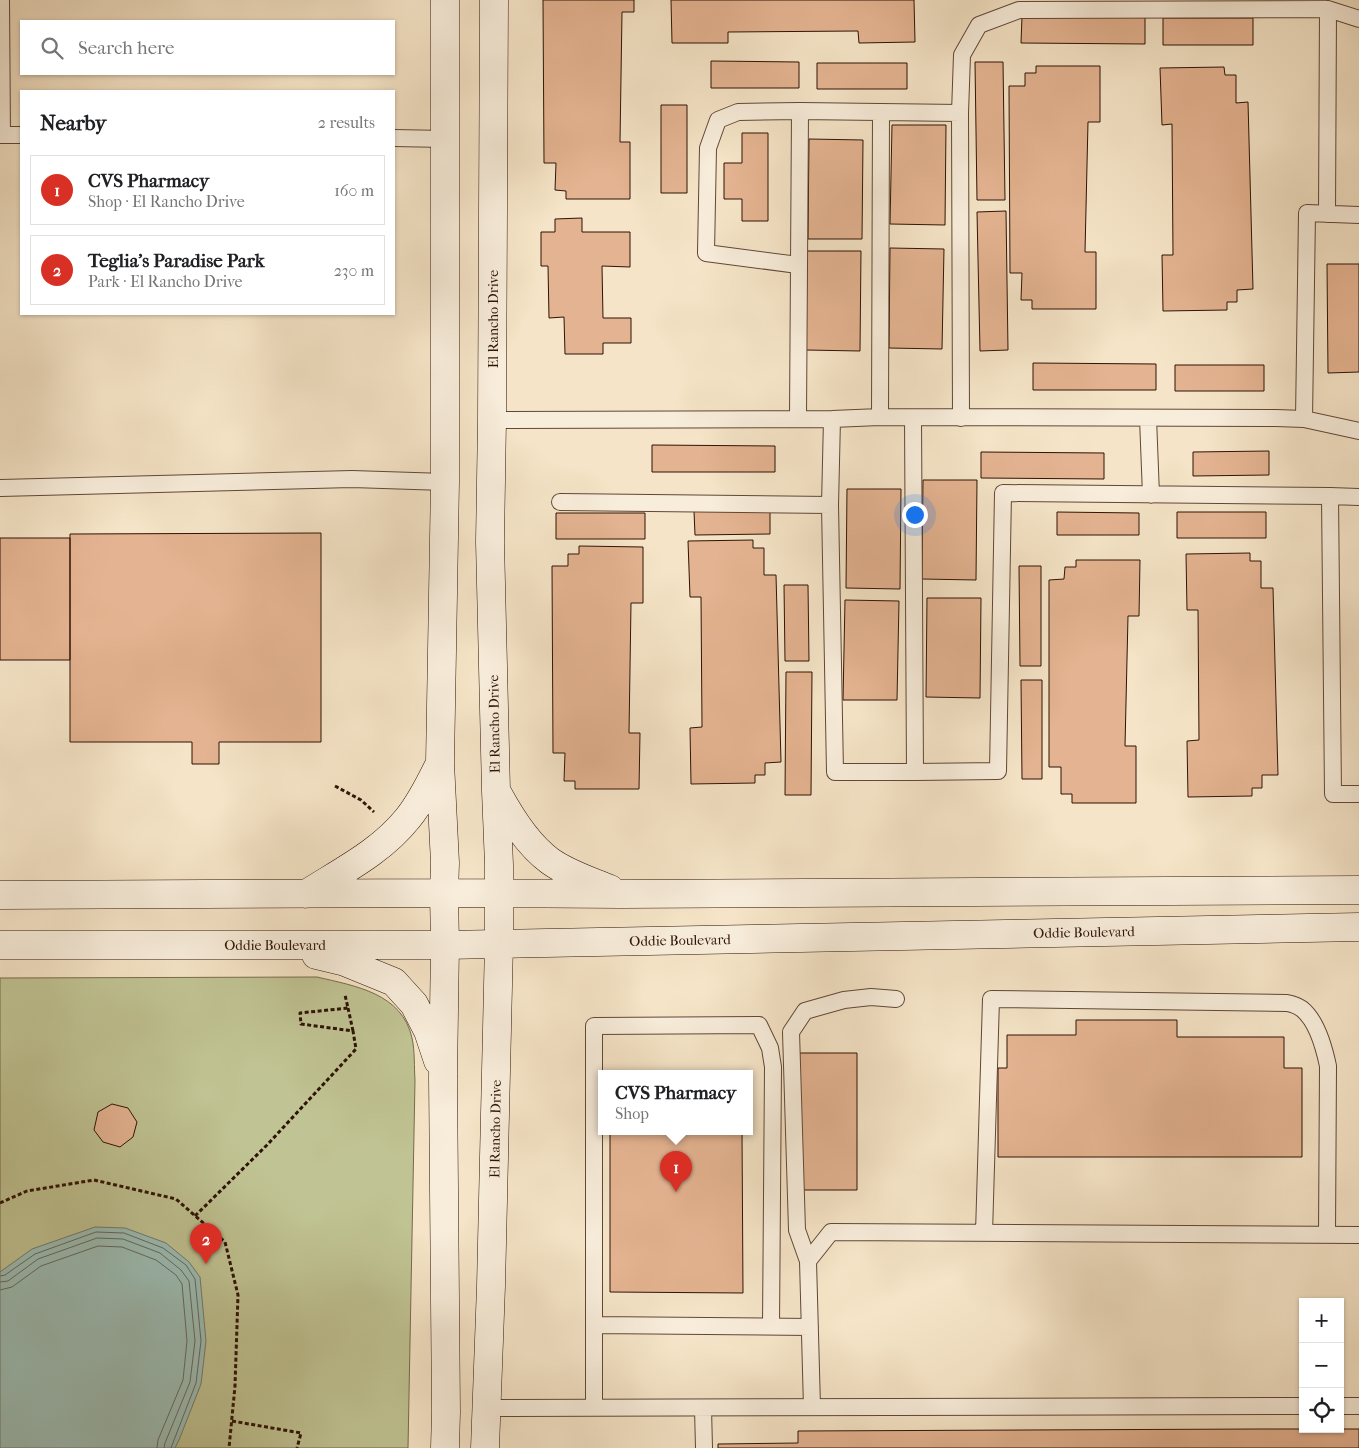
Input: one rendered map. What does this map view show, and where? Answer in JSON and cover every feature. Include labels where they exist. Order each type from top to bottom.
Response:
[{"type":"main road","points":[[445,0],[445,482],[440,763],[445,863],[443,1077],[445,1448]]},
{"type":"main road","name":"El Rancho Drive","points":[[485,1448],[499,944],[490,542],[494,0]]},
{"type":"main road","points":[[306,894],[361,861],[389,838],[408,818],[424,794],[440,763]]},
{"type":"main road","points":[[496,792],[512,820],[528,839],[551,861],[621,894]]},
{"type":"main road","points":[[0,895],[1359,890]]},
{"type":"main road","name":"Oddie Boulevard","points":[[0,946],[445,945],[1356,930]]},
{"type":"main road","points":[[270,946],[345,962],[394,982],[414,1004],[428,1031],[443,1077]]},
{"type":"main road","points":[[446,1412],[487,1408]]},
{"type":"lane","points":[[1,0],[1,135],[20,135]]},
{"type":"lane","points":[[961,418],[960,113],[962,55],[979,24],[1019,10],[1328,10],[1359,19]]},
{"type":"lane","points":[[1326,214],[1328,10]]},
{"type":"lane","points":[[798,418],[800,111]]},
{"type":"lane","points":[[798,265],[706,253],[708,148],[718,120],[738,112],[960,113]]},
{"type":"lane","points":[[880,417],[881,112]]},
{"type":"lane","points":[[395,138],[445,139]]},
{"type":"lane","points":[[1304,419],[1307,213],[1359,214]]},
{"type":"lane","points":[[492,420],[832,419],[880,417],[1304,419],[1359,430]]},
{"type":"lane","points":[[913,418],[914,772]]},
{"type":"lane","points":[[1148,418],[1151,494]]},
{"type":"lane","points":[[832,419],[830,505],[835,772],[998,771],[1003,493],[1359,497]]},
{"type":"lane","points":[[0,488],[352,479],[445,482]]},
{"type":"lane","points":[[1330,496],[1333,794],[1359,794]]},
{"type":"lane","points":[[560,502],[830,505]]},
{"type":"lane","points":[[812,1408],[808,1261],[797,1230],[791,1032],[805,1011],[844,1000],[871,997],[896,999]]},
{"type":"lane","points":[[984,1233],[991,999],[1287,1003],[1301,1008],[1311,1020],[1323,1043],[1328,1066],[1326,1234]]},
{"type":"lane","points":[[594,1408],[594,1026],[759,1025],[770,1048],[773,1067],[771,1326]]},
{"type":"lane","points":[[808,1261],[831,1232],[1359,1235]]},
{"type":"lane","points":[[594,1325],[810,1327]]},
{"type":"lane","points":[[487,1408],[1299,1406]]},
{"type":"lane","points":[[1344,1406],[1359,1406]]},
{"type":"lane","points":[[703,1408],[704,1448]]},
{"type":"path","points":[[335,786],[361,800],[378,816]]},
{"type":"path","points":[[195,1216],[267,1145],[356,1049],[345,992]]},
{"type":"path","points":[[348,1008],[300,1013],[300,1024],[353,1031]]},
{"type":"path","points":[[0,1203],[27,1191],[94,1180],[176,1199],[225,1242],[238,1295],[235,1386],[229,1448]]},
{"type":"path","points":[[232,1421],[300,1433],[297,1448]]},
{"type":"green space","points":[[317,977],[361,988],[388,1001],[407,1023],[412,1038],[415,1080],[408,1448],[0,1448],[0,978]]},
{"type":"water","points":[[95,1227],[125,1228],[166,1243],[189,1262],[200,1277],[206,1341],[201,1384],[179,1440],[175,1448],[0,1448],[0,1272],[32,1249]]},
{"type":"building","points":[[543,0],[634,0],[634,12],[622,12],[620,142],[630,142],[630,199],[566,199],[566,191],[555,190],[556,163],[544,163]]},
{"type":"building","points":[[671,0],[914,0],[915,42],[859,43],[858,31],[728,32],[728,43],[672,43]]},
{"type":"building","points":[[1022,16],[1145,17],[1145,44],[1021,43]]},
{"type":"building","points":[[1163,18],[1253,18],[1253,45],[1163,45]]},
{"type":"building","points":[[711,61],[799,62],[799,88],[711,88]]},
{"type":"building","points":[[975,62],[1003,62],[1005,200],[977,200]]},
{"type":"building","points":[[817,63],[907,63],[907,89],[817,89]]},
{"type":"building","points":[[1036,66],[1100,66],[1100,122],[1088,122],[1085,252],[1096,252],[1096,309],[1032,309],[1032,300],[1021,300],[1022,273],[1010,273],[1009,86],[1025,86],[1025,73],[1036,73]]},
{"type":"building","points":[[1224,67],[1225,75],[1236,75],[1236,103],[1248,102],[1253,289],[1237,290],[1237,302],[1227,302],[1227,310],[1163,311],[1162,255],[1173,255],[1172,124],[1162,125],[1160,68]]},
{"type":"building","points":[[661,105],[687,105],[687,193],[661,193]]},
{"type":"building","points":[[892,125],[946,125],[945,225],[890,224]]},
{"type":"building","points":[[742,133],[768,133],[768,221],[742,221],[742,199],[724,199],[724,163],[742,163]]},
{"type":"building","points":[[809,139],[863,140],[862,239],[808,239]]},
{"type":"building","points":[[1006,211],[1008,350],[980,351],[977,212]]},
{"type":"building","points":[[582,218],[582,232],[630,232],[630,267],[602,266],[603,318],[631,318],[631,343],[603,343],[603,354],[565,354],[564,317],[549,318],[548,266],[541,266],[541,232],[555,232],[555,219]]},
{"type":"building","points":[[890,248],[944,249],[942,349],[889,348]]},
{"type":"building","points":[[807,251],[861,251],[860,351],[806,350]]},
{"type":"building","points":[[1327,264],[1359,264],[1359,372],[1328,373]]},
{"type":"building","points":[[1033,363],[1156,364],[1156,390],[1033,390]]},
{"type":"building","points":[[1175,365],[1264,365],[1264,391],[1175,391]]},
{"type":"building","points":[[652,445],[775,446],[775,472],[652,472]]},
{"type":"building","points":[[1269,451],[1269,475],[1193,476],[1193,452]]},
{"type":"building","points":[[981,452],[1104,453],[1104,479],[981,478]]},
{"type":"building","points":[[923,480],[977,480],[976,580],[922,579]]},
{"type":"building","points":[[847,489],[901,489],[900,589],[846,588]]},
{"type":"building","points":[[770,510],[770,534],[695,535],[694,511]]},
{"type":"building","points":[[1057,512],[1139,513],[1139,535],[1057,535]]},
{"type":"building","points":[[1177,512],[1266,512],[1266,538],[1177,538]]},
{"type":"building","points":[[556,513],[645,513],[645,539],[556,539]]},
{"type":"building","points":[[321,533],[321,742],[219,742],[219,764],[192,764],[192,742],[70,742],[70,534]]},
{"type":"building","points":[[0,538],[70,538],[70,660],[0,660]]},
{"type":"building","points":[[753,540],[753,548],[764,548],[764,575],[776,575],[781,762],[765,763],[765,775],[755,775],[755,783],[691,784],[690,728],[702,727],[701,597],[690,597],[688,541]]},
{"type":"building","points":[[579,546],[643,547],[643,603],[631,603],[629,733],[640,733],[639,789],[575,789],[575,781],[564,781],[565,753],[553,753],[552,566],[568,566],[568,554],[579,554]]},
{"type":"building","points":[[1250,553],[1250,561],[1261,561],[1261,588],[1273,588],[1278,775],[1262,775],[1262,788],[1252,788],[1252,796],[1188,797],[1187,741],[1199,740],[1198,610],[1187,610],[1186,554]]},
{"type":"building","points":[[1076,560],[1140,560],[1139,616],[1128,616],[1125,746],[1136,746],[1136,803],[1072,803],[1072,794],[1061,794],[1061,767],[1049,767],[1049,580],[1064,579],[1065,567],[1076,567]]},
{"type":"building","points":[[1019,566],[1041,566],[1041,666],[1020,666]]},
{"type":"building","points":[[784,585],[808,585],[809,661],[785,661]]},
{"type":"building","points":[[927,598],[981,598],[980,698],[926,697]]},
{"type":"building","points":[[845,600],[899,601],[897,700],[843,700]]},
{"type":"building","points":[[786,672],[812,672],[811,795],[785,795]]},
{"type":"building","points":[[1021,680],[1042,680],[1042,779],[1022,779]]},
{"type":"building","points":[[1076,1020],[1177,1020],[1177,1037],[1284,1037],[1284,1068],[1302,1068],[1302,1157],[998,1157],[998,1068],[1007,1068],[1007,1035],[1076,1035]]},
{"type":"building","points":[[796,1053],[857,1053],[857,1190],[796,1190]]},
{"type":"building","points":[[112,1104],[128,1108],[137,1122],[133,1137],[120,1147],[103,1142],[94,1130],[98,1112]]},
{"type":"building","points":[[610,1135],[742,1135],[743,1293],[610,1292]]},
{"type":"building","points":[[1299,1429],[1299,1433],[1344,1433],[1344,1429],[1359,1429],[1359,1448],[718,1448],[718,1444],[798,1443],[798,1431]]},
{"type":"place","name":"CVS Pharmacy","points":[[676,1192]]},
{"type":"place","name":"Teglia's Paradise Park","points":[[206,1264]]}]
